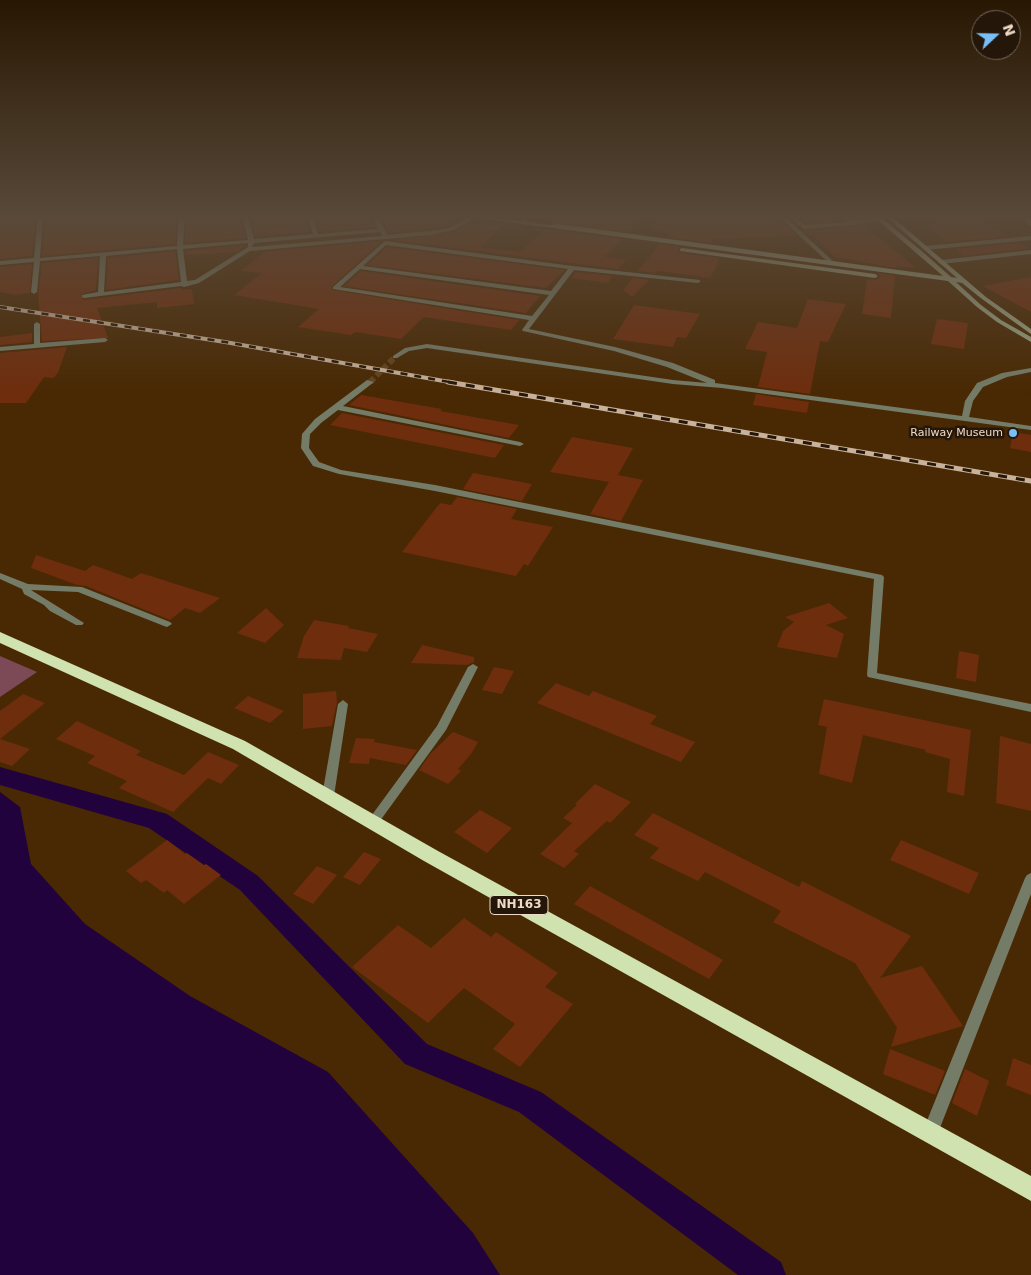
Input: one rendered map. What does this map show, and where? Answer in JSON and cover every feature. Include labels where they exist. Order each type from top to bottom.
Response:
[{"type":"highway","name":"NH163","points":[[0,637],[240,744],[373,822],[1031,1189]]},
{"type":"main road","points":[[869,274],[955,286],[970,286]]},
{"type":"main road","points":[[917,274],[964,281]]},
{"type":"main road","points":[[944,274],[955,286],[999,321],[1031,340]]},
{"type":"main road","points":[[956,274],[1006,316],[1031,332]]},
{"type":"street","points":[[34,292],[36,274]]},
{"type":"street","points":[[101,294],[102,274]]},
{"type":"street","points":[[183,274],[184,285]]},
{"type":"street","points":[[84,296],[184,285],[197,282],[209,274]]},
{"type":"street","points":[[350,274],[335,288],[532,318]]},
{"type":"street","points":[[420,274],[551,293]]},
{"type":"street","points":[[567,274],[532,318],[525,330],[642,357],[670,365],[722,386]]},
{"type":"street","points":[[635,274],[698,281]]},
{"type":"street","points":[[37,346],[38,324]]},
{"type":"street","points":[[0,349],[105,340]]},
{"type":"street","points":[[395,357],[407,349],[427,346],[673,382],[722,386],[1031,428]]},
{"type":"street","points":[[965,420],[969,401],[980,385],[1006,375],[1031,370]]},
{"type":"street","points":[[370,382],[306,434],[305,448],[316,464],[339,472],[434,488],[879,577],[872,674],[1031,708]]},
{"type":"street","points":[[337,407],[520,444]]},
{"type":"street","points":[[0,576],[26,587],[79,589],[167,624]]},
{"type":"street","points":[[26,587],[26,592],[48,604],[52,610],[79,623]]},
{"type":"street","points":[[373,822],[442,727],[473,667]]},
{"type":"street","points":[[328,796],[343,704]]},
{"type":"street","points":[[930,1133],[1031,878]]},
{"type":"shaded area","points":[[0,656],[37,672],[0,697]]},
{"type":"shaded area","points":[[0,792],[20,807],[31,864],[85,924],[190,996],[328,1072],[473,1233],[500,1275],[0,1275]]},
{"type":"building","points":[[0,274],[31,274],[30,293],[15,295],[0,292]]},
{"type":"building","points":[[41,274],[97,274],[96,290],[81,294],[83,300],[181,288],[181,290],[192,289],[194,304],[157,308],[157,302],[97,308],[108,338],[42,341],[38,294]]},
{"type":"building","points":[[107,274],[178,274],[179,280],[106,290]]},
{"type":"building","points":[[260,274],[345,274],[332,286],[332,290],[519,320],[511,330],[424,317],[401,339],[355,332],[351,335],[298,327],[319,309],[234,295]]},
{"type":"building","points":[[357,274],[386,274],[540,296],[526,313],[344,286]]},
{"type":"building","points":[[441,274],[560,274],[546,288]]},
{"type":"building","points":[[573,274],[613,276],[608,283],[571,278]]},
{"type":"building","points":[[684,274],[712,274],[710,278]]},
{"type":"building","points":[[879,274],[895,276],[891,318],[862,314],[867,279],[876,280],[880,277]]},
{"type":"building","points":[[1031,277],[1031,312],[983,286]]},
{"type":"building","points":[[633,278],[649,280],[632,297],[623,290]]},
{"type":"building","points":[[808,299],[846,304],[828,342],[820,341],[810,394],[758,387],[767,352],[745,349],[758,322],[797,328]]},
{"type":"building","points":[[634,305],[700,314],[686,338],[677,337],[673,347],[613,339]]},
{"type":"building","points":[[937,319],[968,323],[964,349],[931,344]]},
{"type":"building","points":[[32,333],[32,342],[0,345],[0,337]]},
{"type":"building","points":[[67,347],[58,373],[53,378],[44,377],[26,403],[0,403],[0,353]]},
{"type":"building","points":[[756,394],[809,402],[807,413],[753,405]]},
{"type":"building","points":[[361,395],[519,425],[509,438],[349,405]]},
{"type":"building","points":[[342,413],[504,445],[495,458],[330,425]]},
{"type":"building","points":[[1013,432],[1031,435],[1031,452],[1010,448]]},
{"type":"building","points":[[572,437],[633,448],[618,475],[643,480],[621,521],[590,514],[609,482],[550,472]]},
{"type":"building","points":[[473,473],[532,484],[522,501],[463,489]]},
{"type":"building","points":[[457,497],[517,509],[511,519],[553,527],[528,566],[524,564],[516,576],[402,552],[440,503],[451,505]]},
{"type":"building","points":[[36,555],[85,571],[93,565],[132,579],[141,573],[220,598],[200,613],[185,608],[170,620],[86,586],[77,585],[31,568]]},
{"type":"building","points":[[829,603],[848,618],[826,625],[844,634],[837,658],[777,647],[783,631],[794,622],[785,617]]},
{"type":"building","points":[[266,608],[284,625],[265,643],[237,633]]},
{"type":"building","points":[[314,620],[349,626],[348,628],[378,634],[367,652],[344,648],[341,660],[297,658],[304,636]]},
{"type":"building","points":[[422,645],[474,657],[474,662],[467,665],[411,663]]},
{"type":"building","points":[[959,651],[979,655],[976,682],[956,678]]},
{"type":"building","points":[[494,667],[514,671],[502,694],[482,690]]},
{"type":"building","points":[[556,683],[589,696],[593,691],[657,716],[650,724],[695,742],[681,762],[537,703]]},
{"type":"building","points":[[336,691],[337,702],[332,726],[303,729],[303,694]]},
{"type":"building","points":[[23,694],[45,703],[0,739],[0,711]]},
{"type":"building","points":[[248,696],[284,711],[270,723],[234,708]]},
{"type":"building","points":[[824,699],[971,730],[964,796],[947,792],[950,759],[925,752],[926,750],[863,735],[852,783],[819,774],[827,727],[818,725]]},
{"type":"building","points":[[77,721],[141,751],[136,755],[184,775],[208,752],[239,765],[221,784],[208,778],[173,812],[119,788],[127,781],[87,763],[95,756],[56,739]]},
{"type":"building","points":[[453,732],[478,742],[471,754],[458,769],[461,771],[448,784],[419,770],[431,753]]},
{"type":"building","points":[[1000,736],[1031,744],[1031,811],[996,803]]},
{"type":"building","points":[[356,738],[375,739],[374,742],[417,750],[406,765],[370,758],[369,764],[349,763]]},
{"type":"building","points":[[0,739],[30,749],[12,766],[0,762]]},
{"type":"building","points":[[595,784],[631,802],[610,823],[607,821],[574,851],[579,854],[564,868],[540,854],[572,823],[563,818]]},
{"type":"building","points":[[480,810],[512,828],[487,853],[454,832]]},
{"type":"building","points":[[653,813],[799,887],[802,881],[911,936],[880,978],[922,966],[963,1026],[891,1047],[897,1028],[855,963],[773,922],[781,911],[705,872],[698,881],[650,858],[659,848],[634,835]]},
{"type":"building","points":[[167,840],[185,854],[187,853],[204,865],[206,864],[221,875],[184,904],[167,890],[164,893],[146,880],[141,883],[126,871]]},
{"type":"building","points":[[901,840],[979,873],[969,894],[890,860]]},
{"type":"building","points":[[364,852],[381,859],[360,885],[343,877]]},
{"type":"building","points":[[317,866],[337,875],[313,904],[293,894]]},
{"type":"building","points":[[590,886],[723,960],[709,979],[574,904]]},
{"type":"building","points":[[464,918],[491,937],[496,932],[558,973],[545,987],[573,1004],[520,1067],[493,1049],[515,1024],[464,988],[428,1023],[352,967],[398,925],[431,948]]},
{"type":"building","points":[[890,1049],[945,1071],[935,1095],[883,1074]]},
{"type":"building","points":[[1013,1058],[1031,1065],[1031,1095],[1006,1085]]},
{"type":"building","points":[[965,1069],[989,1081],[977,1116],[952,1103]]},
{"type":"waterway","points":[[0,776],[158,821],[249,883],[416,1054],[530,1102],[768,1275]]},
{"type":"tunnel","points":[[370,382],[395,357]]},
{"type":"railway","points":[[0,307],[225,342],[455,383]]},
{"type":"railway","points":[[448,382],[1031,481]]},
{"type":"place","name":"Railway Museum","points":[[1013,433]]}]
